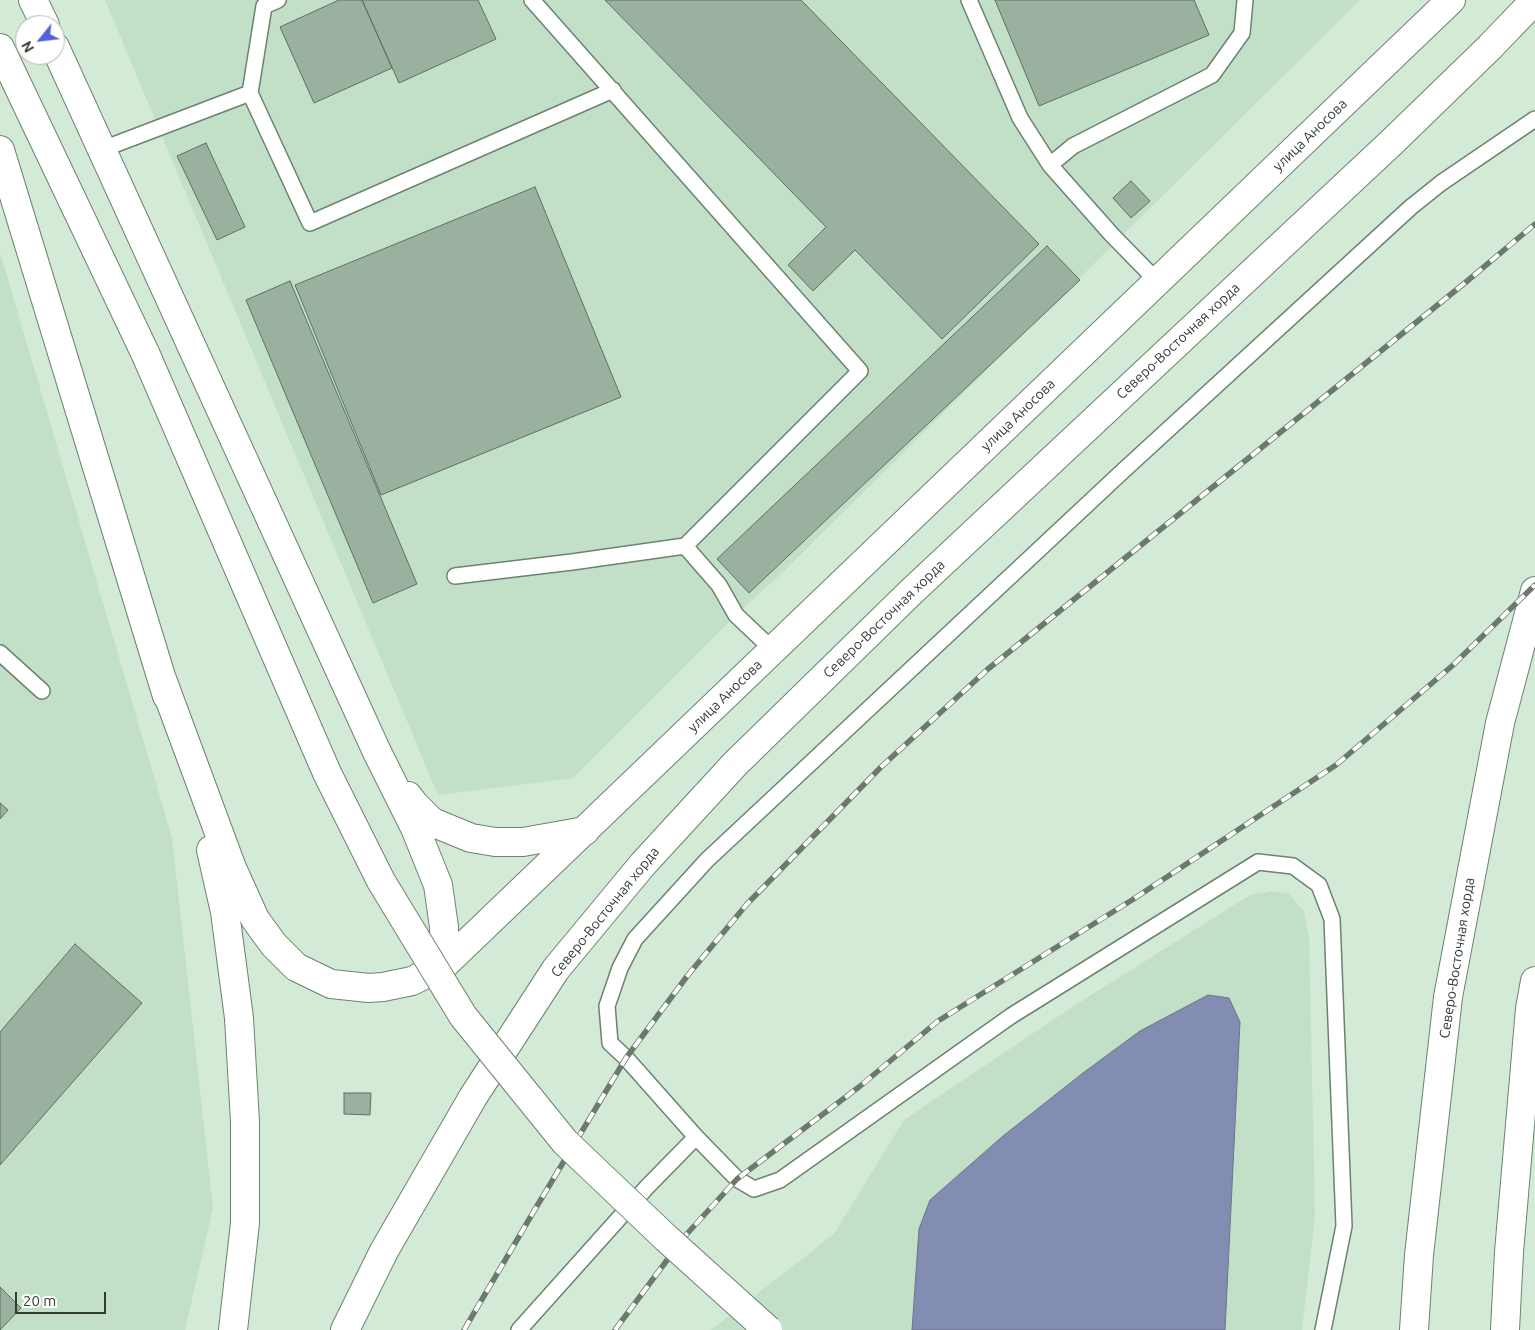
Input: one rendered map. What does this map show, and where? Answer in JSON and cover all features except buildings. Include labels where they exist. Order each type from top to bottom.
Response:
[{"type":"main road","points":[[33,0],[40,15]]},
{"type":"main road","name":"улица Аносова","points":[[162,679],[232,868],[254,919],[274,945],[296,967],[331,984],[369,988],[383,987],[412,981],[445,964],[1451,0]]},
{"type":"main road","name":"Северо-Восточная хорда","points":[[344,1330],[384,1251],[472,1097],[556,970],[643,864],[735,764],[911,592],[1392,142],[1490,47],[1535,0]]},
{"type":"main road","points":[[0,48],[146,355],[327,773],[381,881],[463,1016],[565,1142],[666,1238],[768,1330]]},
{"type":"main road","points":[[64,65],[377,752],[415,828],[438,885],[444,927],[445,964]]},
{"type":"main road","points":[[0,150],[202,812],[225,912],[238,1018],[245,1122],[245,1223],[233,1330]]},
{"type":"main road","name":"Северо-Восточная хорда","points":[[1414,1330],[1420,1255],[1448,997],[1500,723],[1535,591]]},
{"type":"main road","points":[[377,752],[415,805],[432,822],[452,832],[494,842],[523,842],[584,831]]},
{"type":"main road","points":[[1505,1330],[1510,1242],[1530,1009],[1535,981]]},
{"type":"lane","points":[[278,0],[264,6],[250,93],[310,223],[613,90]]},
{"type":"lane","points":[[454,576],[685,546],[860,371],[532,0]]},
{"type":"lane","points":[[968,0],[1020,118],[1050,165],[1112,235],[1157,281]]},
{"type":"lane","points":[[1050,165],[1073,146],[1212,75],[1242,33],[1245,0]]},
{"type":"lane","points":[[103,149],[250,93]]},
{"type":"lane","points":[[1324,1330],[1344,1226],[1332,919],[1319,885],[1293,866],[1258,862],[1011,1016],[780,1180],[754,1188],[737,1179],[610,1043],[607,1006],[620,968],[635,939],[707,860],[1124,470],[1378,236],[1441,183],[1535,119]]},
{"type":"lane","points":[[685,546],[719,586],[736,614],[773,650]]},
{"type":"lane","points":[[0,653],[42,691]]},
{"type":"lane","points":[[519,1330],[646,1187],[696,1137]]},
{"type":"shaded area","points":[[105,0],[1360,0],[573,778],[438,795]]},
{"type":"shaded area","points":[[0,252],[172,838],[213,1208],[185,1330],[0,1330]]},
{"type":"shaded area","points":[[1272,891],[1289,894],[1304,911],[1309,938],[1315,1216],[1302,1330],[711,1330],[834,1234],[904,1120],[1069,1009],[1250,895]]},
{"type":"water","points":[[1208,995],[1229,998],[1240,1022],[1225,1330],[912,1330],[919,1229],[930,1200],[1003,1136],[1083,1073],[1140,1031]]},
{"type":"railway","points":[[464,1330],[626,1058],[688,975],[747,904],[881,767],[988,669],[1535,224]]},
{"type":"railway","points":[[615,1330],[685,1236],[737,1179],[859,1087],[938,1021],[1132,900],[1336,765],[1452,666],[1535,585]]}]
